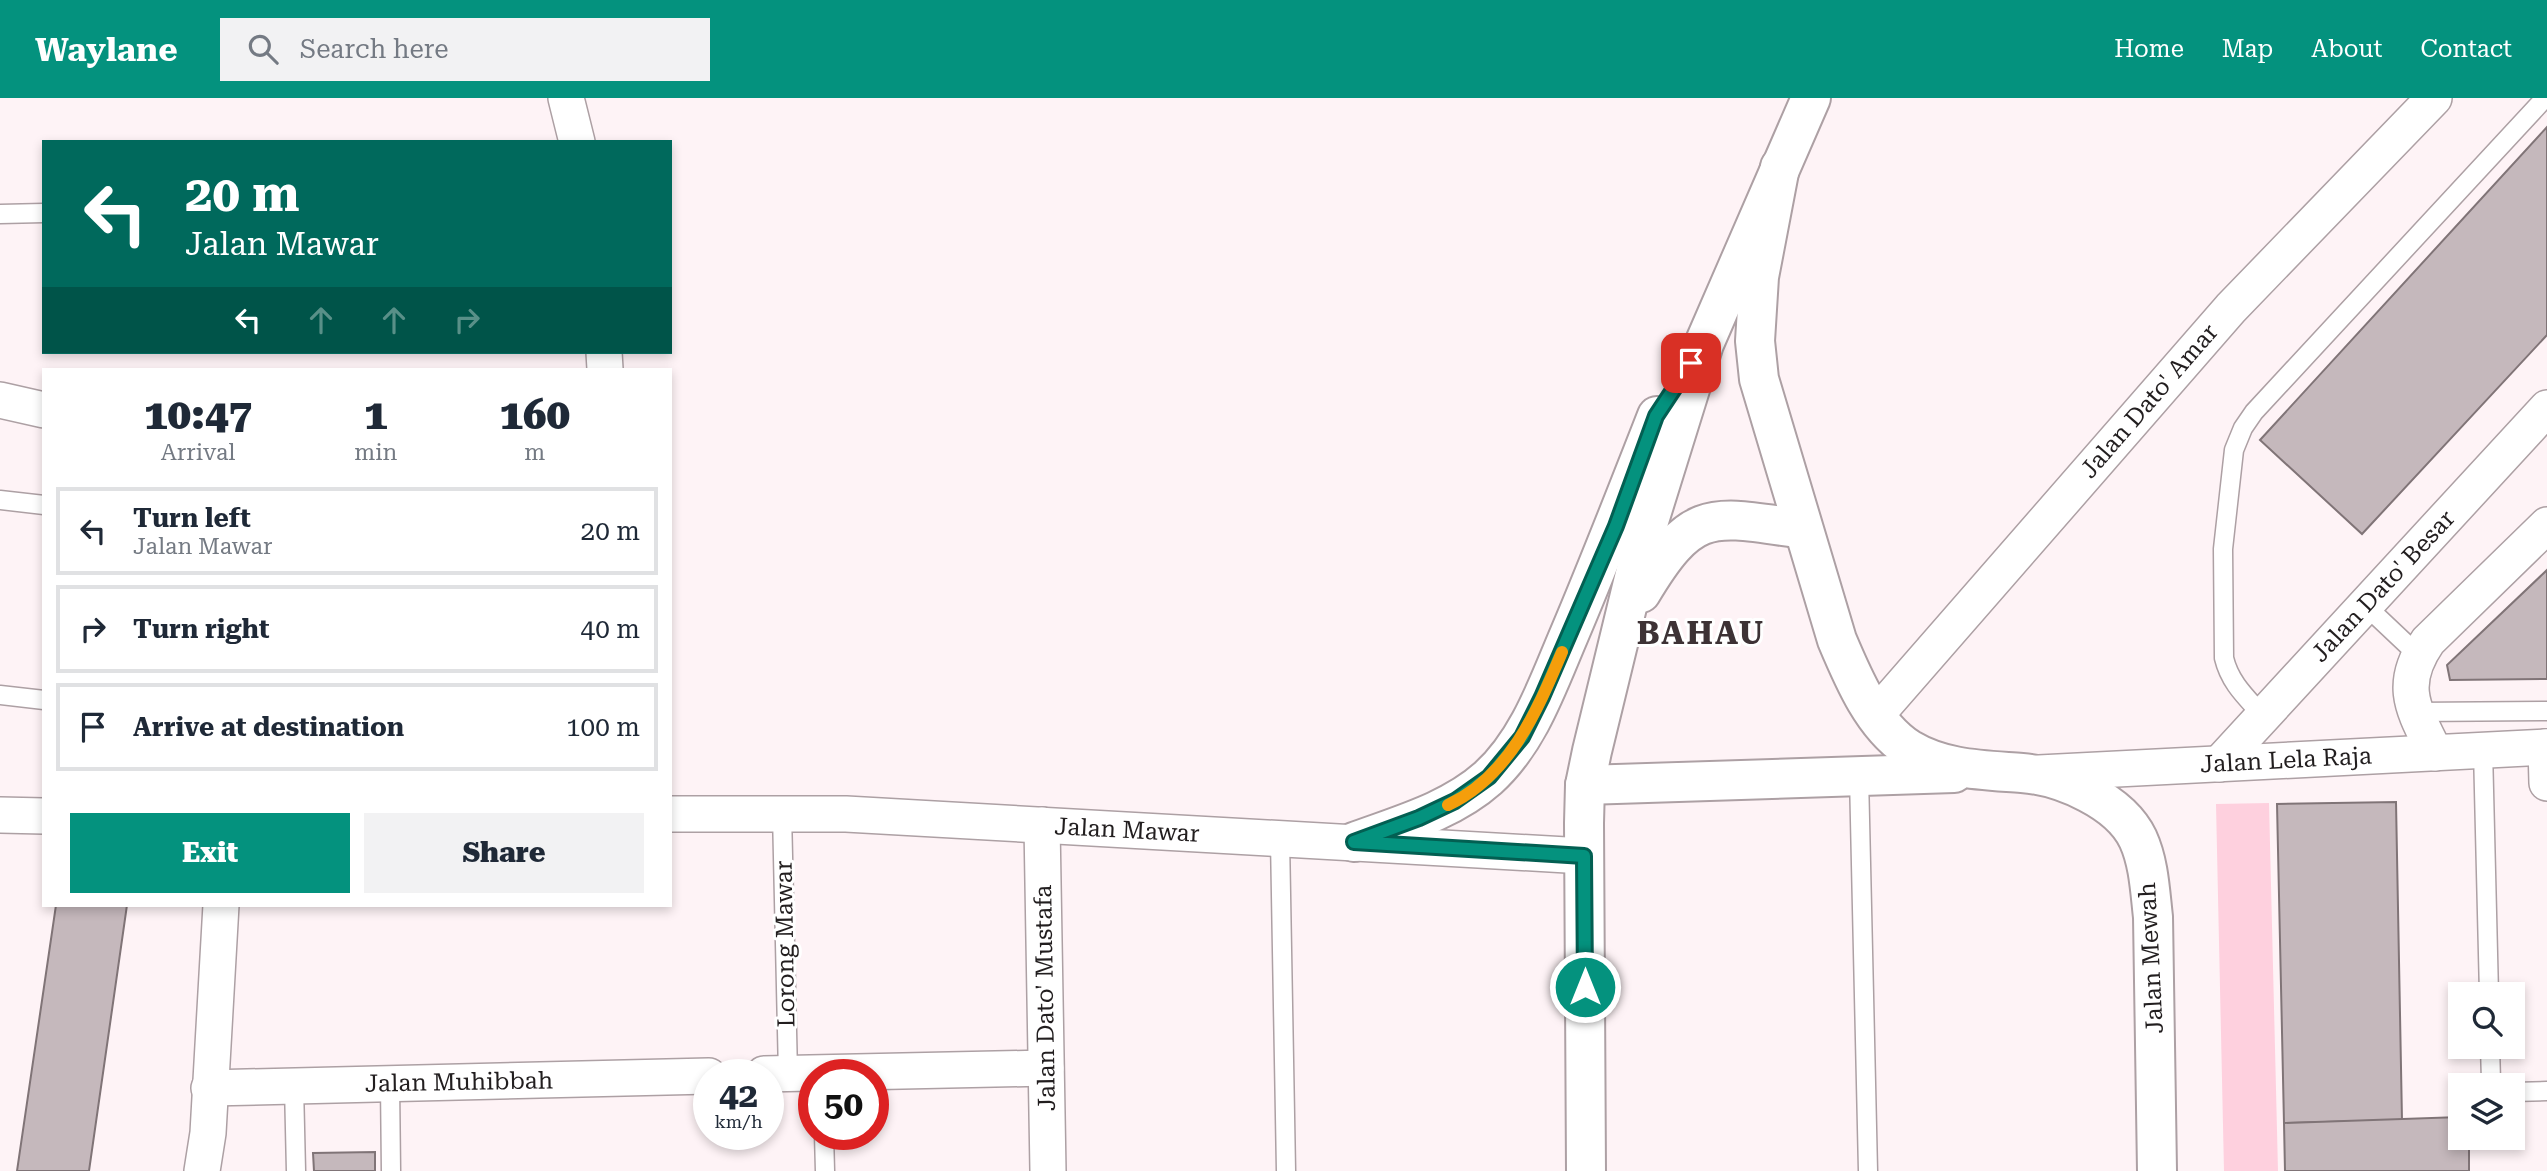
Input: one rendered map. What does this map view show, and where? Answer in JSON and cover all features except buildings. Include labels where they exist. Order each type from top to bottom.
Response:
[{"type":"main road","points":[[1586,1171],[1586,785],[1644,537],[1704,344],[1811,98]]},
{"type":"main road","points":[[1780,167],[1759,277],[1755,341],[1759,379],[1837,640],[1852,674],[1877,715],[1891,734],[1909,748],[1931,760],[1958,767],[2009,773]]},
{"type":"main road","points":[[1354,842],[1419,818],[1455,801],[1489,777],[1522,737],[1616,526],[1656,416],[1704,344]]},
{"type":"main road","points":[[1623,625],[1658,565],[1686,533],[1703,524],[1720,520],[1803,528]]},
{"type":"main road","points":[[1586,785],[2009,773]]},
{"type":"main road","name":"Jalan Mewah","points":[[2009,773],[2068,783],[2112,808],[2137,838],[2149,878],[2153,917],[2157,1171]]},
{"type":"street","points":[[565,98],[576,140]]},
{"type":"street","name":"Jalan Dato' Amar","points":[[1877,715],[2231,307],[2434,98]]},
{"type":"street","points":[[0,400],[42,410]]},
{"type":"street","name":"Jalan Dato' Besar","points":[[2219,764],[2547,408]]},
{"type":"street","points":[[2435,753],[2415,712],[2410,684],[2418,655],[2428,641],[2547,525]]},
{"type":"street","points":[[2547,747],[2547,783]]},
{"type":"street","name":"Jalan Lela Raja","points":[[2009,773],[2547,747]]},
{"type":"street","name":"Jalan Mawar","points":[[672,814],[846,814],[1584,856]]},
{"type":"street","points":[[0,815],[42,816]]},
{"type":"street","name":"Jalan Dato' Mustafa","points":[[1042,825],[1048,1171]]},
{"type":"street","points":[[202,1171],[208,1133],[221,907]]},
{"type":"street","points":[[889,1072],[1046,1068]]},
{"type":"street","name":"Jalan Muhibbah","points":[[209,1088],[693,1076]]},
{"type":"lane","points":[[2263,716],[2234,685],[2224,658],[2223,550],[2234,450],[2243,428],[2254,412],[2545,98]]},
{"type":"lane","points":[[0,214],[42,213]]},
{"type":"lane","points":[[0,500],[42,505]]},
{"type":"lane","points":[[2365,605],[2418,655]]},
{"type":"lane","points":[[0,695],[42,700]]},
{"type":"lane","points":[[2415,712],[2547,711]]},
{"type":"lane","points":[[2483,750],[2489,982]]},
{"type":"lane","points":[[1859,776],[1868,1171]]},
{"type":"lane","name":"Lorong Mawar","points":[[776,1059],[782,813]]},
{"type":"lane","points":[[1280,839],[1286,1171]]},
{"type":"lane","points":[[390,1084],[391,1171]]},
{"type":"lane","points":[[294,1086],[296,1171]]},
{"type":"lane","points":[[2525,1092],[2547,1091]]},
{"type":"lane","points":[[824,1150],[825,1171]]},
{"type":"shaded area","points":[[2269,803],[2278,1171],[2224,1171],[2216,804]]},
{"type":"slow traffic","points":[[1448,805],[1489,777],[1522,737],[1562,652]]},
{"type":"district","name":"BAHAU","points":[[1701,633]]},
{"type":"route","points":[[1585,987],[1584,856],[1354,842],[1419,818],[1455,801],[1489,777],[1522,737],[1616,526],[1656,416],[1691,363]]}]
